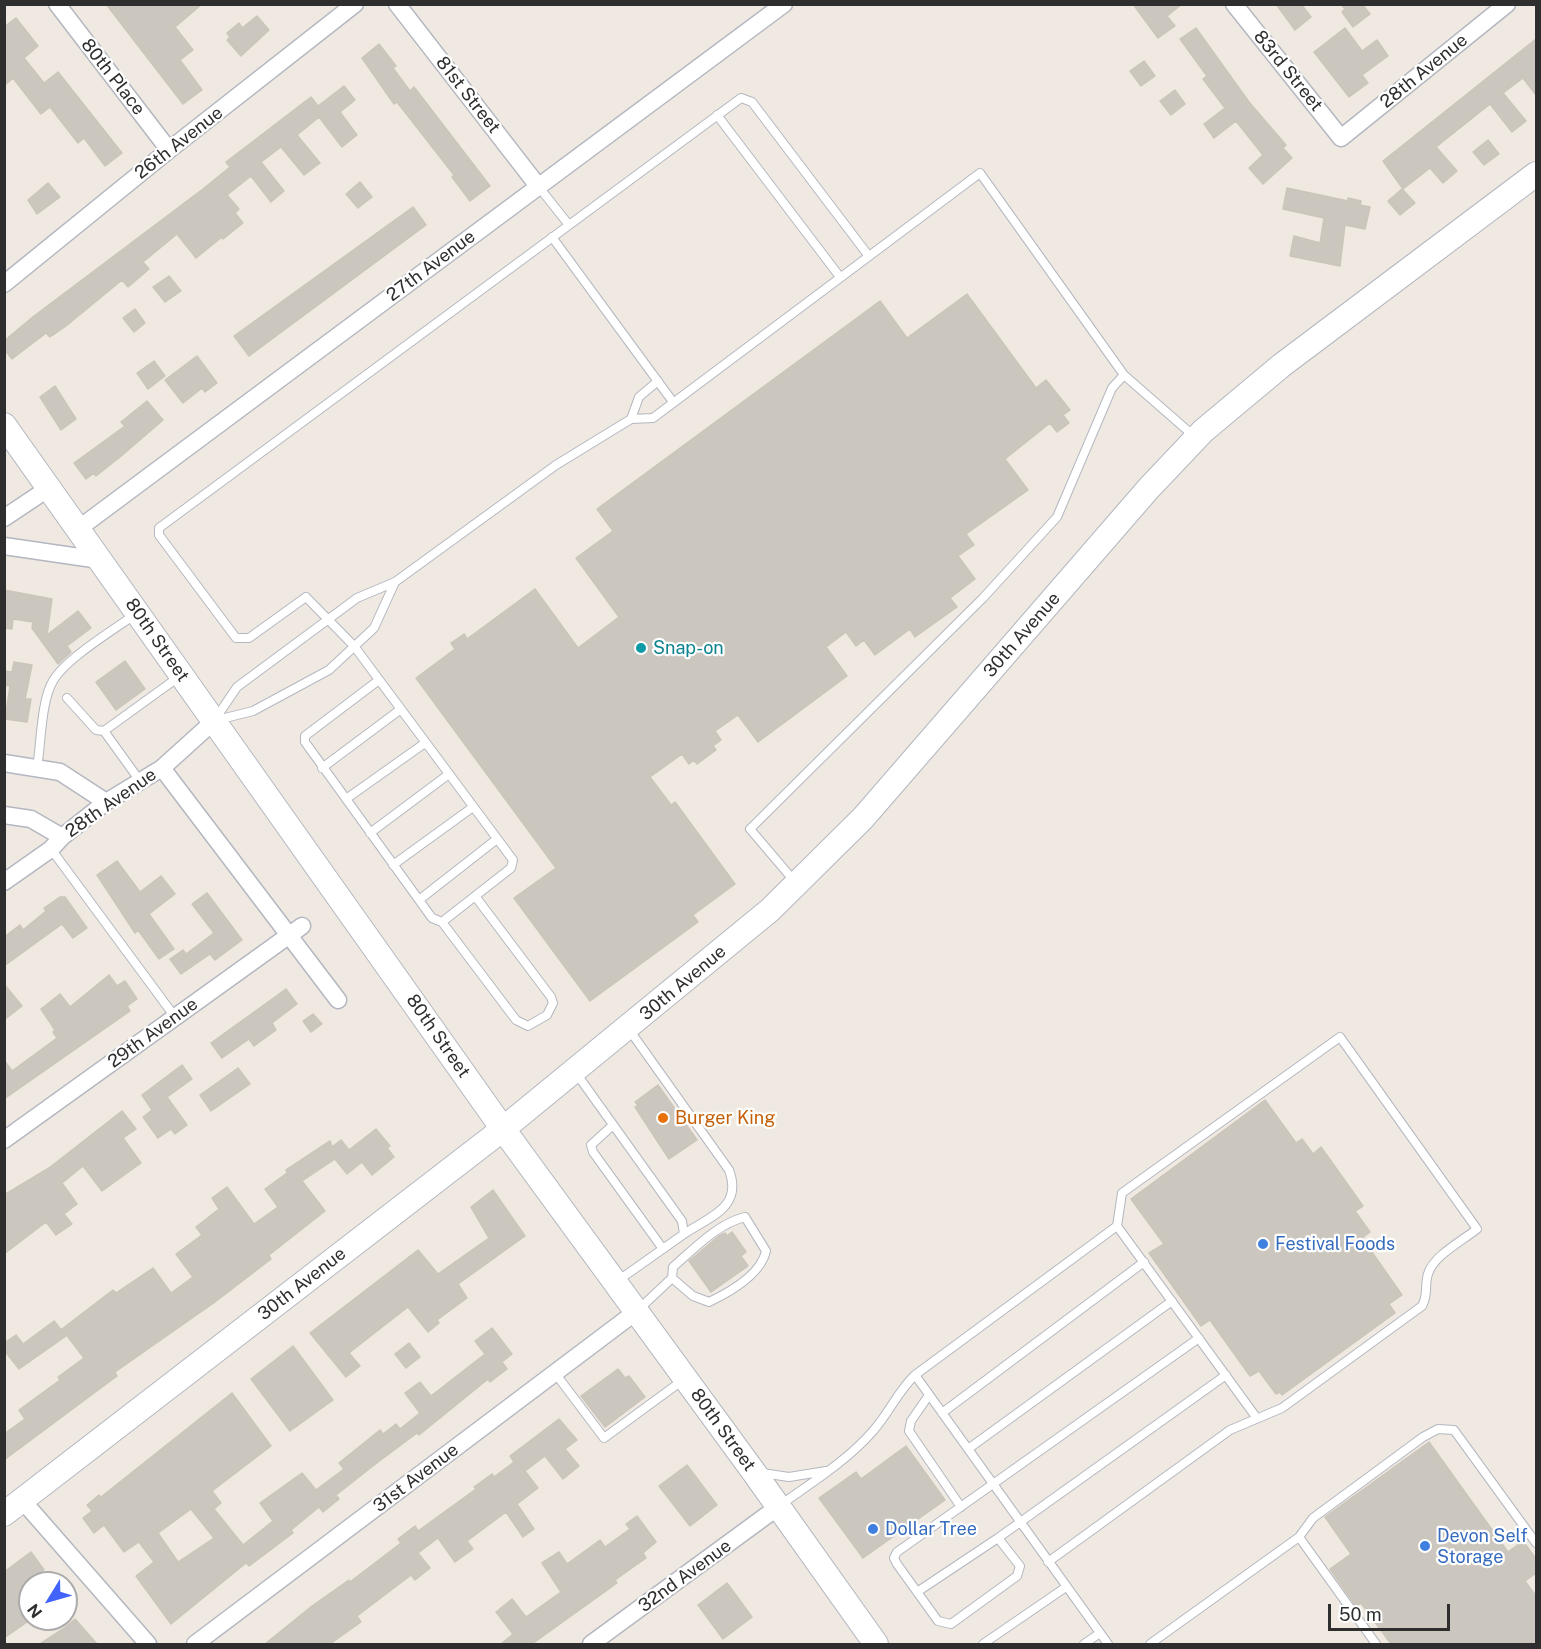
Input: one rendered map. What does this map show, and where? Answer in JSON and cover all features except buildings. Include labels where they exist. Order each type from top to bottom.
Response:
[{"type":"street","name":"80th Place","points":[[57,4],[169,150]]},
{"type":"street","name":"26th Avenue","points":[[4,284],[169,150],[355,4]]},
{"type":"street","name":"81st Street","points":[[397,4],[538,186]]},
{"type":"street","name":"27th Avenue","points":[[78,529],[784,4]]},
{"type":"street","name":"83rd Street","points":[[1234,4],[1341,138]]},
{"type":"street","name":"28th Avenue","points":[[1341,138],[1507,4]]},
{"type":"street","name":"30th Avenue","points":[[13,1507],[503,1129],[728,946],[863,818],[1142,496],[1196,438],[1282,365],[1536,174]]},
{"type":"street","name":"80th Street","points":[[4,425],[503,1129],[686,1378],[876,1644]]},
{"type":"street","points":[[4,518],[49,488]]},
{"type":"street","points":[[4,546],[100,560]]},
{"type":"street","name":"28th Avenue","points":[[4,882],[106,802],[162,768],[214,721]]},
{"type":"street","points":[[4,763],[60,772],[106,802]]},
{"type":"street","points":[[162,768],[296,930],[338,1000]]},
{"type":"street","points":[[4,815],[31,819],[56,843]]},
{"type":"street","name":"29th Avenue","points":[[4,1140],[296,930]]},
{"type":"street","name":"31st Avenue","points":[[195,1644],[637,1311]]},
{"type":"street","points":[[13,1507],[148,1644]]},
{"type":"street","name":"32nd Avenue","points":[[591,1644],[778,1507]]},
{"type":"lane","points":[[442,922],[513,865],[513,860],[354,646],[329,618],[306,597],[249,638],[242,639],[231,635],[159,532],[162,525],[741,98],[752,102],[868,255]]},
{"type":"lane","points":[[717,115],[840,277]]},
{"type":"lane","points":[[214,721],[237,687],[329,618],[357,598],[395,582],[556,465],[631,419],[653,418],[868,255],[981,173],[1125,375],[1196,438]]},
{"type":"lane","points":[[538,186],[569,225]]},
{"type":"lane","points":[[552,237],[674,402]]},
{"type":"lane","points":[[797,883],[750,829],[983,598],[1056,517],[1112,388],[1125,375]]},
{"type":"lane","points":[[631,419],[639,397],[658,381]]},
{"type":"lane","points":[[214,721],[257,709],[328,670],[374,628],[395,582]]},
{"type":"lane","points":[[37,768],[46,702],[52,681],[68,663],[137,612]]},
{"type":"lane","points":[[67,699],[96,730],[104,730],[181,675]]},
{"type":"lane","points":[[379,680],[306,736],[305,742],[432,918],[442,922],[516,1020],[528,1026],[547,1015],[553,1003],[551,997],[476,896]]},
{"type":"lane","points":[[322,768],[401,710]]},
{"type":"lane","points":[[104,730],[140,781]]},
{"type":"lane","points":[[346,799],[425,743]]},
{"type":"lane","points":[[370,833],[449,774]]},
{"type":"lane","points":[[393,865],[474,807]]},
{"type":"lane","points":[[419,900],[497,839]]},
{"type":"lane","points":[[56,843],[175,1017]]},
{"type":"lane","points":[[615,1282],[727,1205],[733,1194],[734,1184],[729,1170],[628,1028]]},
{"type":"lane","points":[[778,1507],[854,1451],[875,1429],[903,1386],[915,1375],[1117,1226],[1122,1193],[1340,1037],[1477,1229],[1433,1264],[1427,1276],[1428,1295],[1422,1306],[1282,1408],[1256,1417],[1230,1430],[1048,1562]]},
{"type":"lane","points":[[574,1071],[682,1221],[684,1234]]},
{"type":"lane","points":[[612,1125],[591,1145],[592,1152],[663,1249]]},
{"type":"lane","points":[[637,1311],[672,1278],[673,1267],[709,1236],[737,1219],[745,1217],[766,1251],[763,1263],[725,1295],[709,1302],[693,1296],[672,1278]]},
{"type":"lane","points":[[1117,1226],[1256,1417]]},
{"type":"lane","points":[[942,1413],[1144,1262]]},
{"type":"lane","points":[[968,1449],[1172,1301]]},
{"type":"lane","points":[[998,1538],[1020,1566],[1017,1576],[951,1624],[938,1621],[894,1558],[897,1552],[1199,1338]]},
{"type":"lane","points":[[555,1373],[604,1437],[686,1378]]},
{"type":"lane","points":[[915,1375],[1108,1644]]},
{"type":"lane","points":[[917,1592],[1020,1523],[1226,1375]]},
{"type":"lane","points":[[930,1395],[911,1421],[909,1431],[961,1507]]},
{"type":"lane","points":[[1150,1644],[1299,1537],[1313,1518],[1423,1437],[1438,1429],[1455,1430],[1536,1543]]},
{"type":"lane","points":[[753,1471],[789,1477],[829,1470]]},
{"type":"lane","points":[[1299,1537],[1376,1644]]},
{"type":"lane","points":[[983,1644],[1066,1587]]},
{"type":"lane","points":[[1084,1644],[1100,1633]]},
{"type":"place","name":"Snap-on","points":[[641,648]]},
{"type":"place","name":"Burger King","points":[[663,1118]]},
{"type":"place","name":"Festival Foods","points":[[1263,1244]]},
{"type":"place","name":"Dollar Tree","points":[[873,1529]]},
{"type":"place","name":"Devon Self Storage","points":[[1425,1546]]}]
